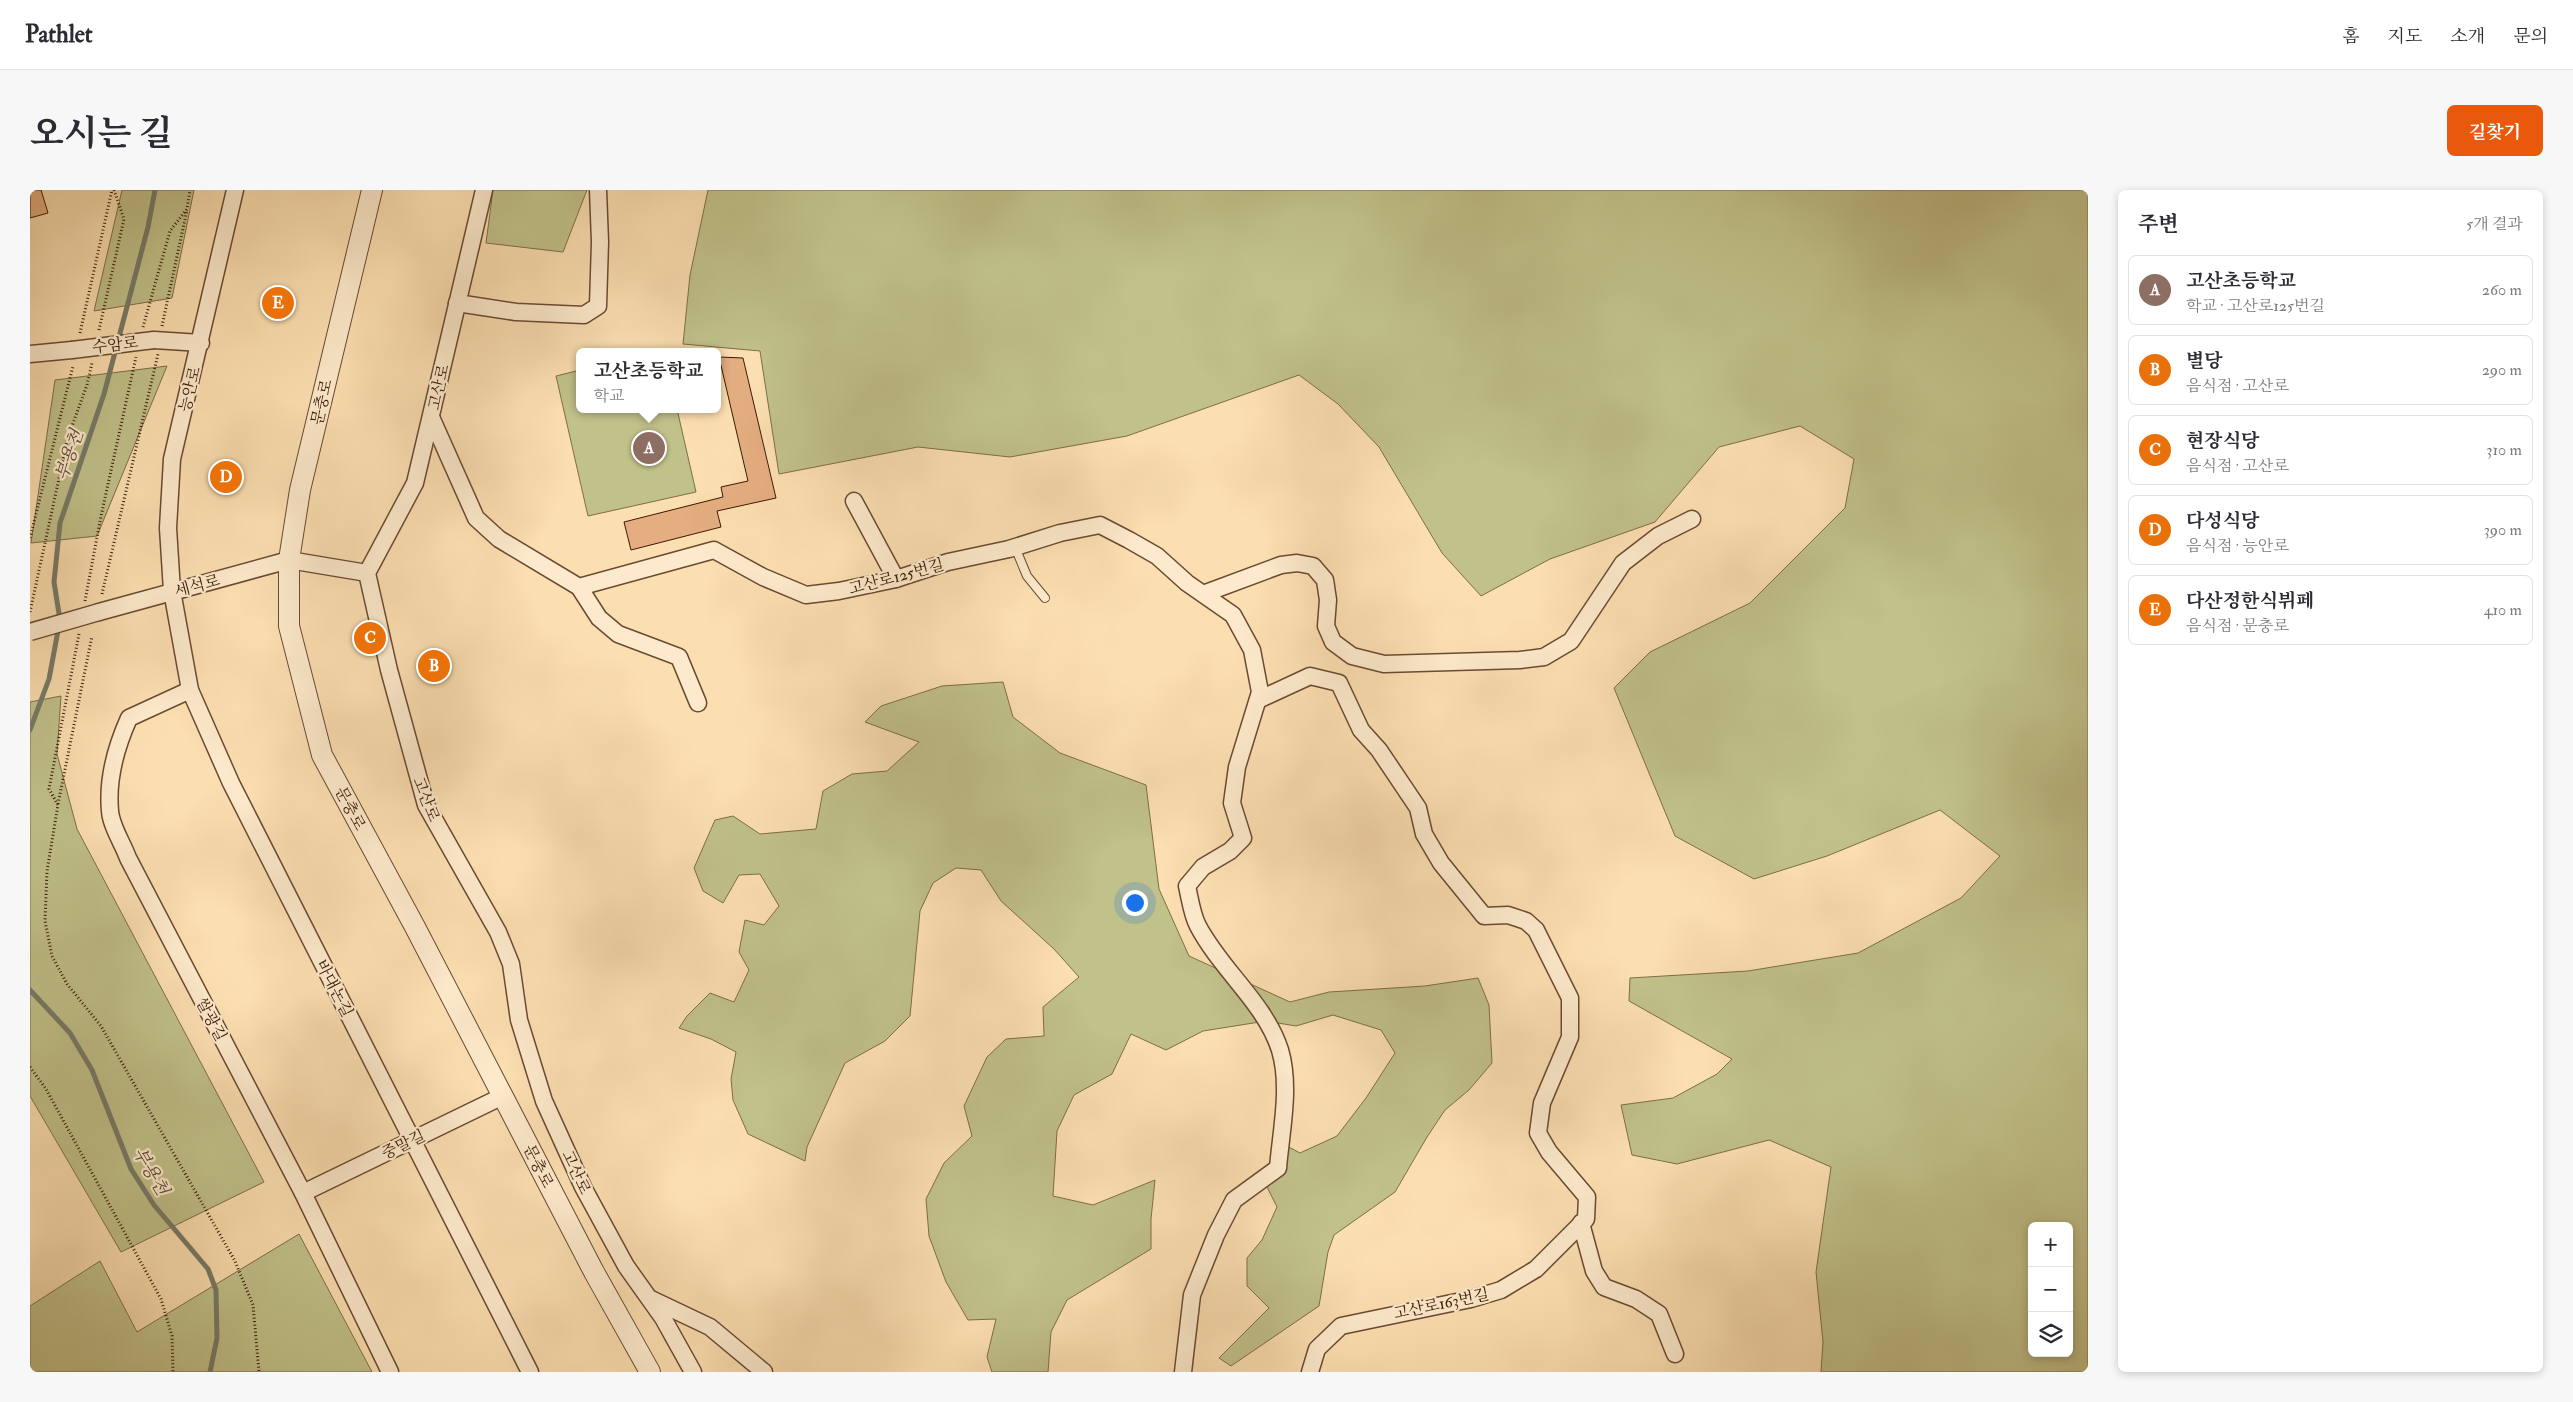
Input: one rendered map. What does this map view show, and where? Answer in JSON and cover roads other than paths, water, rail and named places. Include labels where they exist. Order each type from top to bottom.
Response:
[{"type":"street","name":"능안로","points":[[172,591],[168,528],[172,459],[201,343],[235,190]]},
{"type":"street","name":"문충로","points":[[372,190],[300,490],[289,560],[289,626],[322,755],[594,1272],[650,1372]]},
{"type":"street","name":"고산로","points":[[484,190],[415,483],[367,573],[389,670],[426,805],[501,940],[511,964],[519,1020],[544,1101],[583,1187],[626,1266],[664,1318],[692,1372]]},
{"type":"street","points":[[457,302],[516,312],[584,315],[598,306],[600,258],[598,190]]},
{"type":"street","name":"수암로","points":[[30,354],[158,340],[201,343]]},
{"type":"street","points":[[431,416],[476,518],[499,539],[579,587],[600,618],[618,634],[679,657],[698,703]]},
{"type":"street","points":[[854,501],[896,579]]},
{"type":"street","points":[[1202,594],[1281,564],[1296,563],[1313,566],[1325,580],[1328,600],[1326,626],[1334,642],[1352,656],[1384,664],[1493,661],[1544,656],[1571,641],[1623,563],[1658,536],[1692,519]]},
{"type":"street","name":"고산로125번길","points":[[579,587],[714,550],[763,577],[806,595],[839,591],[896,579],[948,562],[1015,547],[1060,532],[1100,525],[1157,556],[1202,594],[1233,616],[1252,650],[1260,692],[1237,767],[1232,802],[1243,838],[1230,851],[1203,866],[1187,886],[1197,925],[1217,957],[1270,1026],[1280,1051],[1284,1079],[1282,1122],[1278,1168],[1234,1200],[1216,1235],[1192,1295],[1183,1372]]},
{"type":"street","name":"세석로","points":[[30,632],[100,605],[172,591],[289,560],[367,573]]},
{"type":"street","name":"바대논길","points":[[172,591],[190,690],[230,783],[530,1372]]},
{"type":"street","name":"고산로163번길","points":[[1258,700],[1310,676],[1339,683],[1360,730],[1379,750],[1418,808],[1424,834],[1441,863],[1484,916],[1508,915],[1526,921],[1536,930],[1570,998],[1570,1037],[1542,1103],[1538,1133],[1549,1152],[1587,1197],[1586,1219],[1536,1269],[1501,1290],[1472,1299],[1380,1316],[1341,1326],[1317,1349],[1310,1372]]},
{"type":"street","name":"쌀광길","points":[[190,690],[129,718],[116,747],[110,785],[110,813],[133,867],[303,1193],[390,1372]]},
{"type":"street","name":"중말길","points":[[303,1193],[503,1096]]},
{"type":"street","points":[[1581,1223],[1594,1271],[1604,1287],[1636,1299],[1659,1314],[1675,1354]]},
{"type":"street","points":[[649,1298],[710,1327],[764,1372]]},
{"type":"lane","points":[[1015,547],[1027,576],[1045,598]]},
{"type":"waterway","name":"부용천","points":[[30,730],[49,679],[60,620],[54,582],[60,523],[104,394],[148,227],[155,190]]},
{"type":"waterway","name":"부용천","points":[[30,990],[70,1033],[92,1070],[131,1169],[154,1205],[208,1269],[216,1290],[217,1338],[210,1372]]},
{"type":"place","name":"다산정한식뷔페","points":[[278,303]]},
{"type":"place","name":"고산초등학교","points":[[649,448]]},
{"type":"place","name":"다성식당","points":[[226,477]]},
{"type":"place","name":"현장식당","points":[[370,638]]},
{"type":"place","name":"별당","points":[[434,666]]}]
